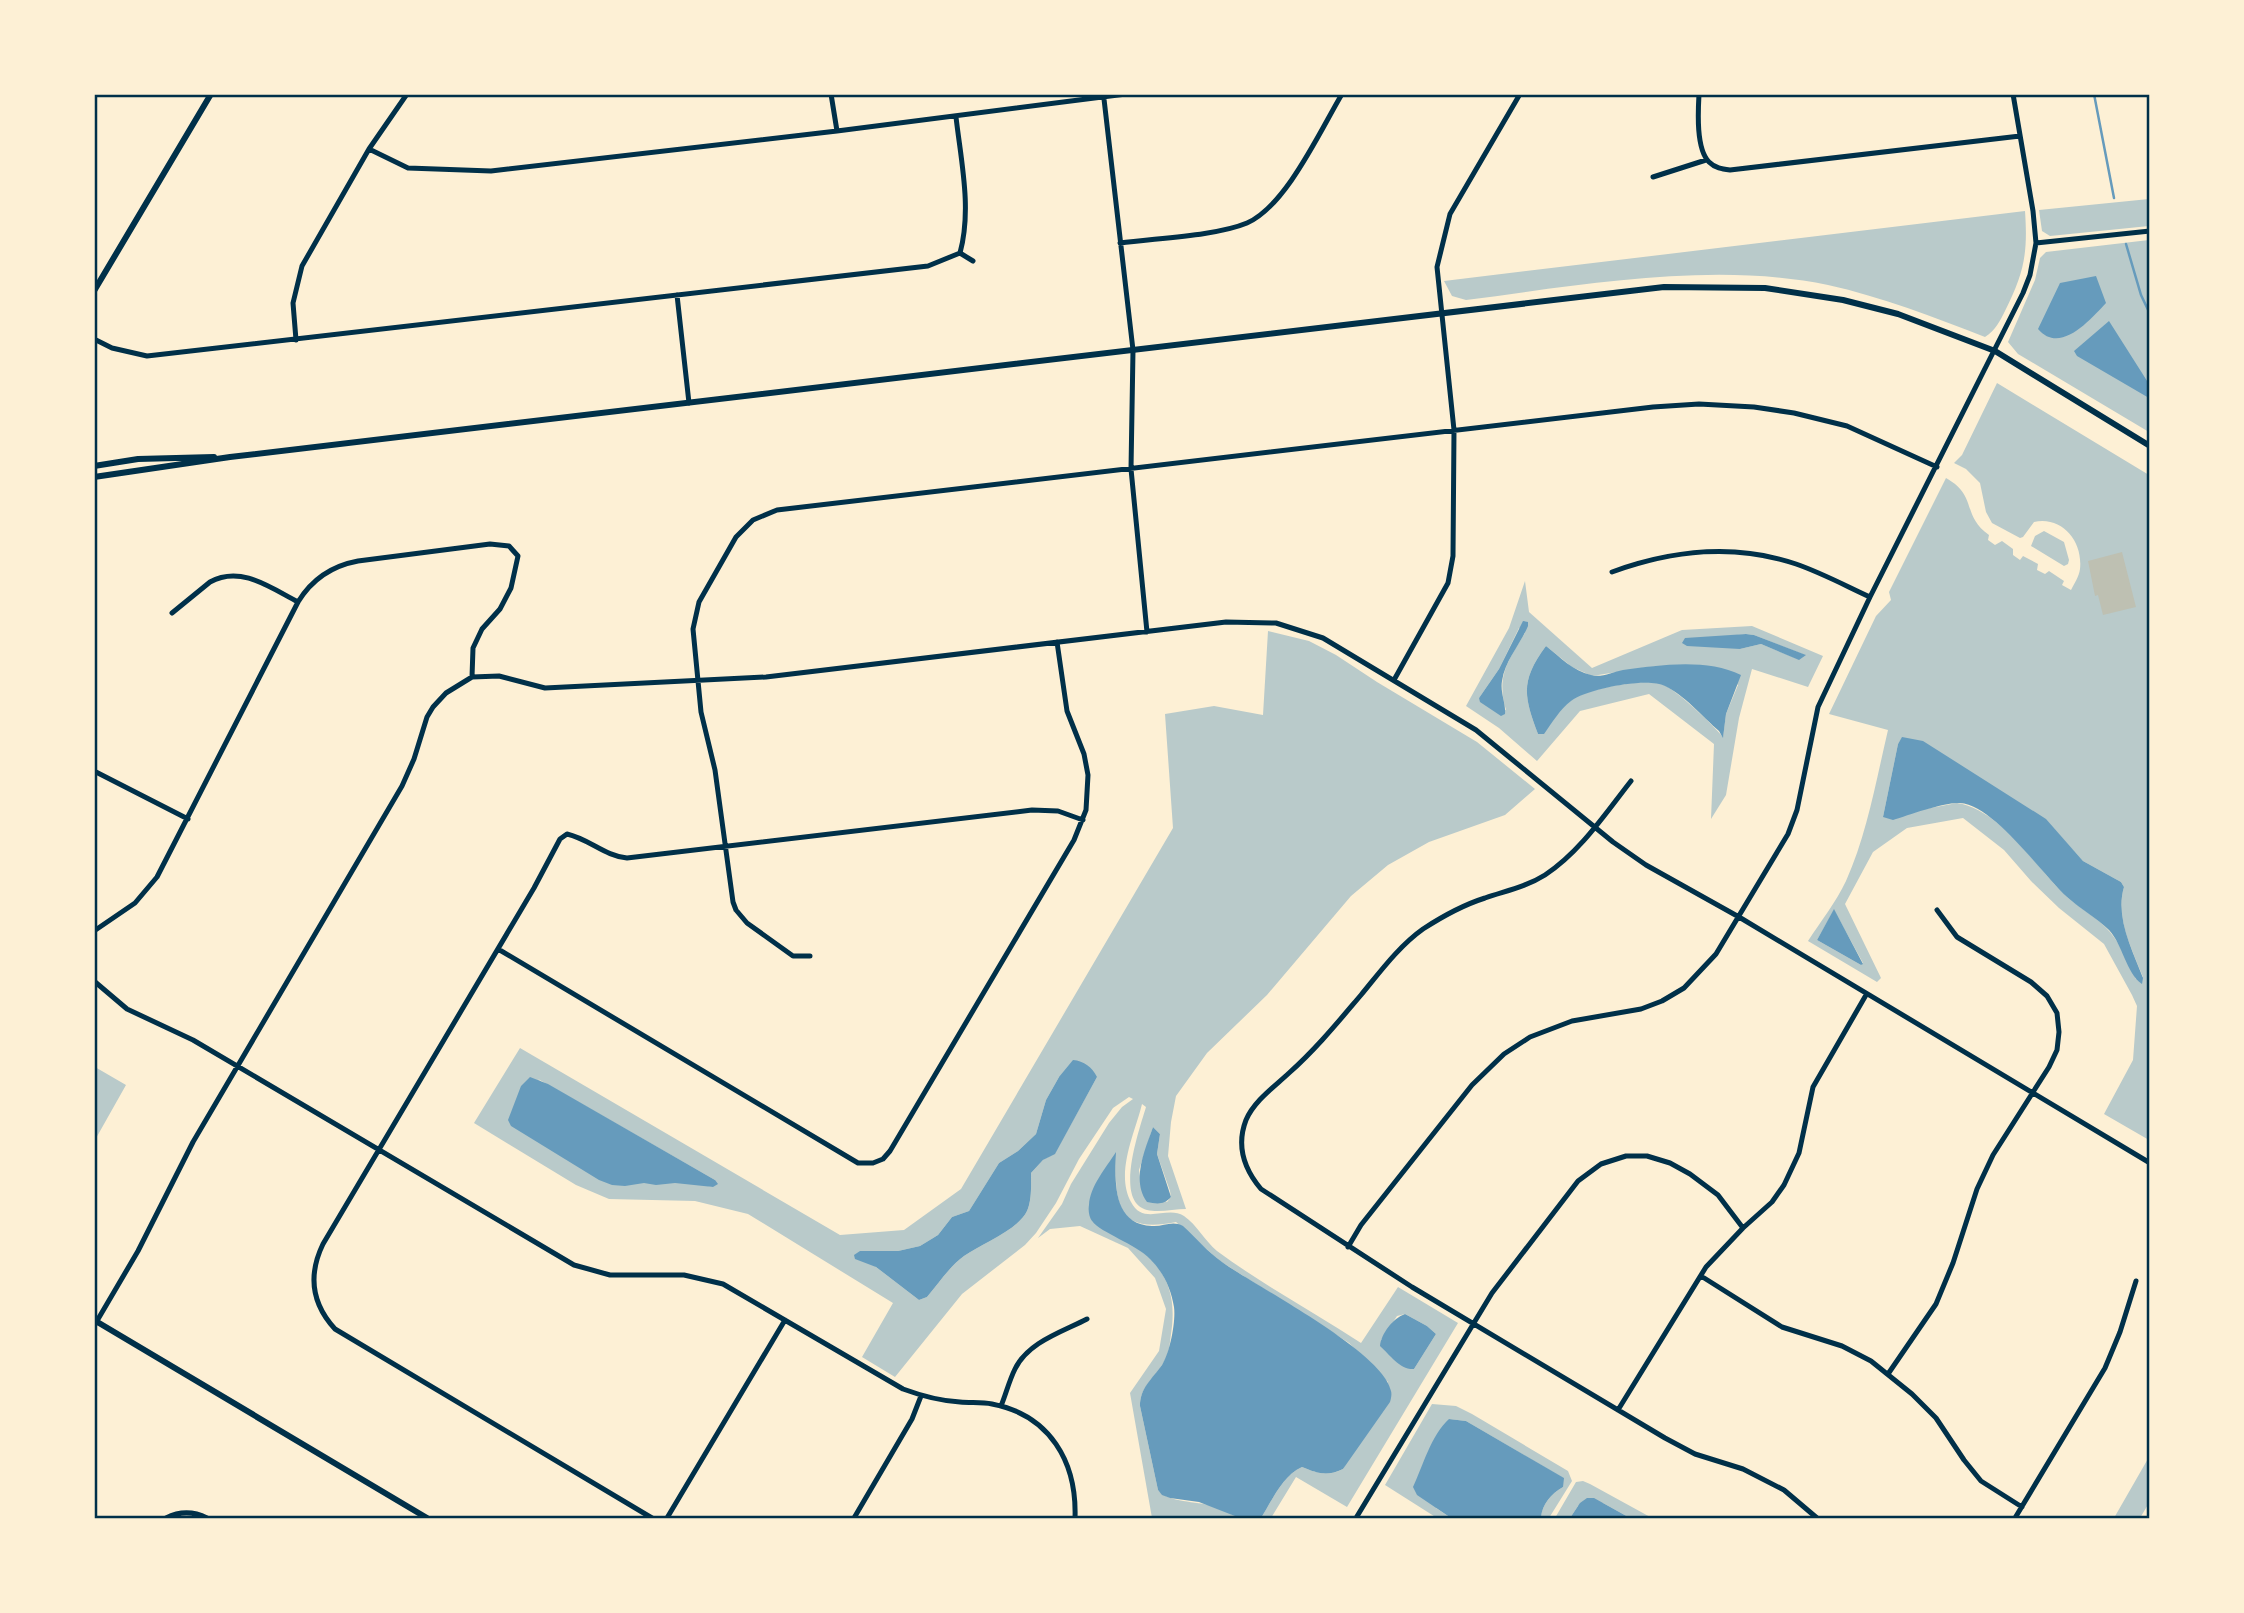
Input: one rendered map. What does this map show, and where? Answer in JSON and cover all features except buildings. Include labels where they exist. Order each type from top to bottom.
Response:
[{"type":"street","points":[[94,291],[211,94]]},
{"type":"street","points":[[296,340],[293,303],[302,266],[369,149],[407,94]]},
{"type":"street","points":[[831,94],[837,131]]},
{"type":"street","points":[[369,149],[408,168],[491,171],[956,117],[1126,94]]},
{"type":"street","points":[[1120,243],[1218,230],[1251,221],[1269,208],[1286,188],[1342,94]]},
{"type":"street","points":[[1394,680],[1448,583],[1453,556],[1454,430],[1437,267],[1450,214],[1520,94]]},
{"type":"street","points":[[1699,94],[1702,149],[1706,160],[1715,167],[1730,170],[2020,136]]},
{"type":"street","points":[[1348,1247],[1361,1225],[1472,1085],[1498,1059],[1530,1037],[1558,1025],[1641,1009],[1684,988],[1716,954],[1788,834],[1802,789],[1809,742],[1818,707],[2030,275],[2036,243],[2033,211],[2013,94]]},
{"type":"street","points":[[1104,99],[1133,350],[1131,469],[1147,632]]},
{"type":"street","points":[[956,117],[967,218],[960,253]]},
{"type":"street","points":[[1653,177],[1706,160]]},
{"type":"street","points":[[2036,243],[2150,231]]},
{"type":"street","points":[[960,253],[972,261]]},
{"type":"street","points":[[94,339],[111,348],[147,356],[928,265],[960,253]]},
{"type":"street","points":[[94,477],[230,457],[1664,287],[1765,288],[1843,300],[1898,314],[1995,351],[2150,446]]},
{"type":"street","points":[[677,295],[689,403]]},
{"type":"street","points":[[810,956],[793,956],[741,917],[733,901],[717,784],[697,681],[693,629],[699,602],[736,537],[753,520],[765,514],[1454,430],[1699,404],[1754,407],[1794,413],[1847,426],[1937,467]]},
{"type":"street","points":[[94,466],[138,459],[230,457]]},
{"type":"street","points":[[94,931],[135,903],[147,891],[166,863],[298,602],[316,579],[340,565],[491,544],[509,546],[518,556],[515,578],[500,609],[476,639],[471,656],[472,677]]},
{"type":"street","points":[[1612,572],[1665,555],[1689,551],[1731,551],[1796,564],[1870,597]]},
{"type":"street","points":[[172,613],[210,582],[237,575],[256,580],[298,602]]},
{"type":"street","points":[[427,1518],[95,1322],[138,1251],[180,1164],[402,786],[414,759],[426,718],[433,707],[458,684],[472,677],[499,676],[545,688],[766,677],[1243,621],[1294,627],[1323,638],[1497,745],[1595,826],[1646,864],[2150,1163]]},
{"type":"street","points":[[498,949],[858,1163],[873,1163],[883,1159],[1074,840],[1083,820],[1088,798],[1087,764],[1067,711],[1057,642]]},
{"type":"street","points":[[94,771],[188,819]]},
{"type":"street","points":[[1631,781],[1568,858],[1543,876],[1519,888],[1452,911],[1420,931],[1391,959],[1323,1041],[1251,1111],[1243,1131],[1242,1149],[1251,1177],[1261,1189],[1348,1247],[1695,1454],[1743,1469],[1784,1490],[1817,1518]]},
{"type":"street","points":[[652,1518],[346,1337],[326,1320],[313,1282],[317,1256],[560,839],[567,834],[585,840],[610,854],[627,858],[1032,810],[1058,811],[1083,820]]},
{"type":"street","points":[[1888,1374],[1936,1304],[1977,1189],[1993,1155],[2057,1050],[2059,1032],[2057,1013],[2047,996],[2031,982],[1957,937],[1937,910]]},
{"type":"street","points":[[94,981],[127,1009],[178,1032],[574,1265],[610,1275],[666,1274],[704,1278],[740,1293],[894,1384],[921,1396],[942,1401],[989,1403],[1037,1423],[1062,1452],[1070,1467],[1075,1518]]},
{"type":"street","points":[[1618,1410],[1717,1253],[1772,1202],[1784,1185],[1799,1153],[1813,1087],[1866,995]]},
{"type":"street","points":[[1356,1518],[1492,1293],[1578,1181],[1601,1164],[1626,1156],[1647,1156],[1670,1163],[1718,1195],[1742,1228]]},
{"type":"street","points":[[1701,1276],[1782,1326],[1842,1346],[1871,1361],[1937,1418],[1964,1461],[1981,1481],[2022,1507]]},
{"type":"street","points":[[2015,1518],[2105,1368],[2136,1281]]},
{"type":"street","points":[[1001,1406],[1016,1368],[1024,1356],[1038,1344],[1087,1319]]},
{"type":"street","points":[[667,1518],[785,1320]]},
{"type":"street","points":[[854,1518],[912,1419],[921,1396]]},
{"type":"street","points":[[166,1518],[184,1513],[207,1518]]},
{"type":"shaded area","points":[[2149,199],[2149,226],[2050,236],[2042,231],[2039,210]]},
{"type":"shaded area","points":[[2025,211],[2025,252],[2020,274],[2001,318],[1985,337],[1868,295],[1784,278],[1694,275],[1647,278],[1466,300],[1452,296],[1444,281]]},
{"type":"shaded area","points":[[2149,240],[2149,432],[2018,354],[2008,342],[2035,280],[2040,258],[2046,252]]},
{"type":"shaded area","points":[[1997,383],[2149,475],[2149,1140],[2104,1114],[2133,1060],[2137,1006],[2104,944],[2059,908],[2004,850],[1963,818],[1907,828],[1873,852],[1845,904],[1881,978],[1877,982],[1808,941],[1838,896],[1860,845],[1888,730],[1829,714],[1876,616],[1891,600],[1889,592],[1946,478],[1962,492],[1980,528],[1989,535],[1988,540],[1995,545],[2002,541],[2013,549],[2013,555],[2020,560],[2023,556],[2038,564],[2037,570],[2045,574],[2049,571],[2064,581],[2062,585],[2071,590],[2079,575],[2078,549],[2069,533],[2062,527],[2044,521],[2034,522],[2020,538],[1992,523],[1986,512],[1980,483],[1966,469],[1954,463],[1962,455]],"holes":[[[1902,738],[2045,819],[2083,861],[2121,882],[2124,887],[2123,921],[2143,977],[2136,979],[2110,932],[2067,897],[2017,842],[1989,817],[1957,803],[1883,817],[1898,744]],[[1834,910],[1863,963],[1861,965],[1817,940]]]},
{"type":"shaded area","points":[[2044,531],[2064,542],[2068,564],[2064,566],[2031,546],[2035,536]]},
{"type":"shaded area","points":[[1525,581],[1529,612],[1592,668],[1682,630],[1752,626],[1823,656],[1808,687],[1752,669],[1739,718],[1726,795],[1711,819],[1714,744],[1649,694],[1580,711],[1537,761],[1499,728],[1466,706],[1509,628]],"holes":[[[1519,628],[1525,633],[1505,669],[1503,678],[1506,710],[1479,698],[1499,669]],[[1754,635],[1805,655],[1798,659],[1761,644],[1740,649],[1718,637]],[[1546,646],[1572,667],[1592,676],[1648,667],[1683,665],[1722,670],[1738,685],[1726,714],[1723,737],[1676,693],[1655,682],[1607,687],[1578,696],[1561,708],[1538,734],[1527,698],[1529,679]]]},
{"type":"shaded area","points":[[1268,631],[1309,641],[1336,655],[1477,742],[1535,789],[1505,815],[1429,842],[1388,865],[1351,896],[1267,995],[1207,1053],[1176,1096],[1171,1122],[1168,1156],[1186,1209],[1147,1210],[1137,1204],[1132,1193],[1132,1163],[1146,1107],[1142,1104],[1131,1140],[1125,1179],[1131,1202],[1136,1209],[1142,1213],[1177,1213],[1184,1216],[1217,1251],[1361,1343],[1398,1287],[1458,1323],[1347,1507],[1296,1477],[1271,1518],[1261,1518],[1278,1490],[1295,1471],[1302,1467],[1327,1473],[1343,1469],[1388,1382],[1349,1343],[1220,1261],[1176,1222],[1156,1225],[1130,1219],[1119,1201],[1116,1154],[1092,1221],[1134,1246],[1155,1263],[1171,1295],[1170,1344],[1165,1360],[1143,1393],[1140,1406],[1158,1490],[1169,1497],[1213,1506],[1240,1518],[1152,1518],[1130,1393],[1159,1351],[1166,1309],[1155,1278],[1128,1248],[1080,1226],[1050,1229],[1038,1238],[1062,1204],[1071,1184],[1109,1123],[1122,1107],[1133,1099],[1129,1097],[1113,1108],[1079,1159],[1056,1203],[1036,1233],[1025,1245],[962,1294],[895,1377],[862,1357],[893,1303],[748,1214],[695,1201],[609,1199],[576,1185],[474,1123],[520,1048],[840,1235],[904,1230],[961,1189],[1173,828],[1165,714],[1214,706],[1263,715]],"holes":[[[1059,1077],[1097,1077],[1055,1153],[1043,1160],[1031,1173],[1030,1202],[1022,1218],[1008,1230],[959,1260],[927,1297],[919,1300],[860,1251],[898,1251],[920,1246],[938,1235],[952,1217],[969,1211],[999,1163],[1018,1151],[1036,1134],[1046,1100]],[[538,1079],[715,1180],[713,1187],[691,1183],[644,1183]],[[1153,1127],[1160,1134],[1157,1154],[1170,1191],[1171,1197],[1167,1202],[1142,1188],[1139,1170]],[[1405,1314],[1436,1334],[1414,1369],[1381,1340],[1397,1316]]]},
{"type":"shaded area","points":[[95,1067],[126,1085],[95,1140]]},
{"type":"shaded area","points":[[1432,1404],[1456,1406],[1568,1471],[1572,1481],[1549,1518],[1541,1518],[1543,1508],[1551,1496],[1563,1487],[1563,1478],[1466,1421],[1449,1419],[1436,1508],[1451,1518],[1437,1518],[1385,1485]]},
{"type":"shaded area","points":[[2149,1457],[2149,1503],[2140,1518],[2114,1518]]},
{"type":"shaded area","points":[[1583,1481],[1652,1518],[1630,1518],[1603,1503],[1578,1506],[1570,1518],[1555,1518],[1576,1482]]},
{"type":"water","points":[[2096,276],[2106,303],[2092,318],[2065,337],[2047,336],[2038,329],[2060,283]]},
{"type":"water","points":[[2109,321],[2149,384],[2149,398],[2077,356],[2074,351]]},
{"type":"water","points":[[1523,621],[1528,622],[1528,626],[1504,673],[1502,685],[1505,714],[1501,716],[1480,702],[1479,698],[1499,669]]},
{"type":"water","points":[[1746,634],[1806,655],[1799,660],[1761,644],[1740,649],[1687,646],[1682,643],[1685,638]]},
{"type":"water","points":[[1546,646],[1573,667],[1595,676],[1637,668],[1683,664],[1713,666],[1741,675],[1726,714],[1723,738],[1719,731],[1679,694],[1665,686],[1645,683],[1617,686],[1579,697],[1563,708],[1544,734],[1538,734],[1529,709],[1527,688],[1532,669]]},
{"type":"water","points":[[1902,737],[1923,741],[2046,819],[2083,861],[2121,882],[2124,887],[2123,921],[2143,978],[2142,984],[2132,973],[2109,930],[2067,897],[2017,842],[1988,815],[1973,807],[1953,803],[1893,820],[1883,817],[1898,744]]},
{"type":"water","points":[[1834,909],[1863,964],[1817,940]]},
{"type":"water","points":[[1073,1060],[1087,1065],[1097,1077],[1055,1154],[1043,1160],[1031,1173],[1029,1207],[1016,1224],[964,1256],[927,1297],[919,1300],[876,1267],[855,1259],[854,1255],[860,1251],[898,1251],[920,1246],[938,1235],[952,1217],[969,1211],[999,1163],[1018,1151],[1036,1134],[1046,1100]]},
{"type":"water","points":[[530,1077],[548,1084],[718,1184],[713,1187],[675,1183],[625,1186],[599,1180],[511,1126],[508,1120],[521,1086]]},
{"type":"water","points":[[1153,1127],[1160,1134],[1157,1154],[1171,1197],[1160,1203],[1147,1202],[1140,1184],[1141,1165]]},
{"type":"water","points":[[1116,1152],[1116,1188],[1129,1218],[1152,1226],[1183,1226],[1222,1262],[1317,1321],[1367,1358],[1383,1375],[1391,1391],[1390,1402],[1343,1469],[1322,1473],[1302,1467],[1295,1471],[1278,1490],[1261,1518],[1240,1518],[1199,1502],[1170,1498],[1158,1490],[1140,1406],[1144,1389],[1168,1353],[1174,1307],[1166,1282],[1150,1259],[1103,1230],[1090,1218],[1092,1191]]},
{"type":"water","points":[[1405,1314],[1436,1334],[1414,1369],[1400,1365],[1380,1346],[1388,1327]]},
{"type":"water","points":[[1449,1419],[1466,1421],[1564,1478],[1563,1487],[1548,1500],[1541,1518],[1451,1518],[1417,1495],[1413,1487],[1424,1460],[1437,1433]]},
{"type":"water","points":[[1587,1498],[1594,1498],[1630,1518],[1570,1518]]},
{"type":"waterway","points":[[2094,94],[2114,198]]},
{"type":"waterway","points":[[2126,244],[2141,295],[2150,314]]}]
